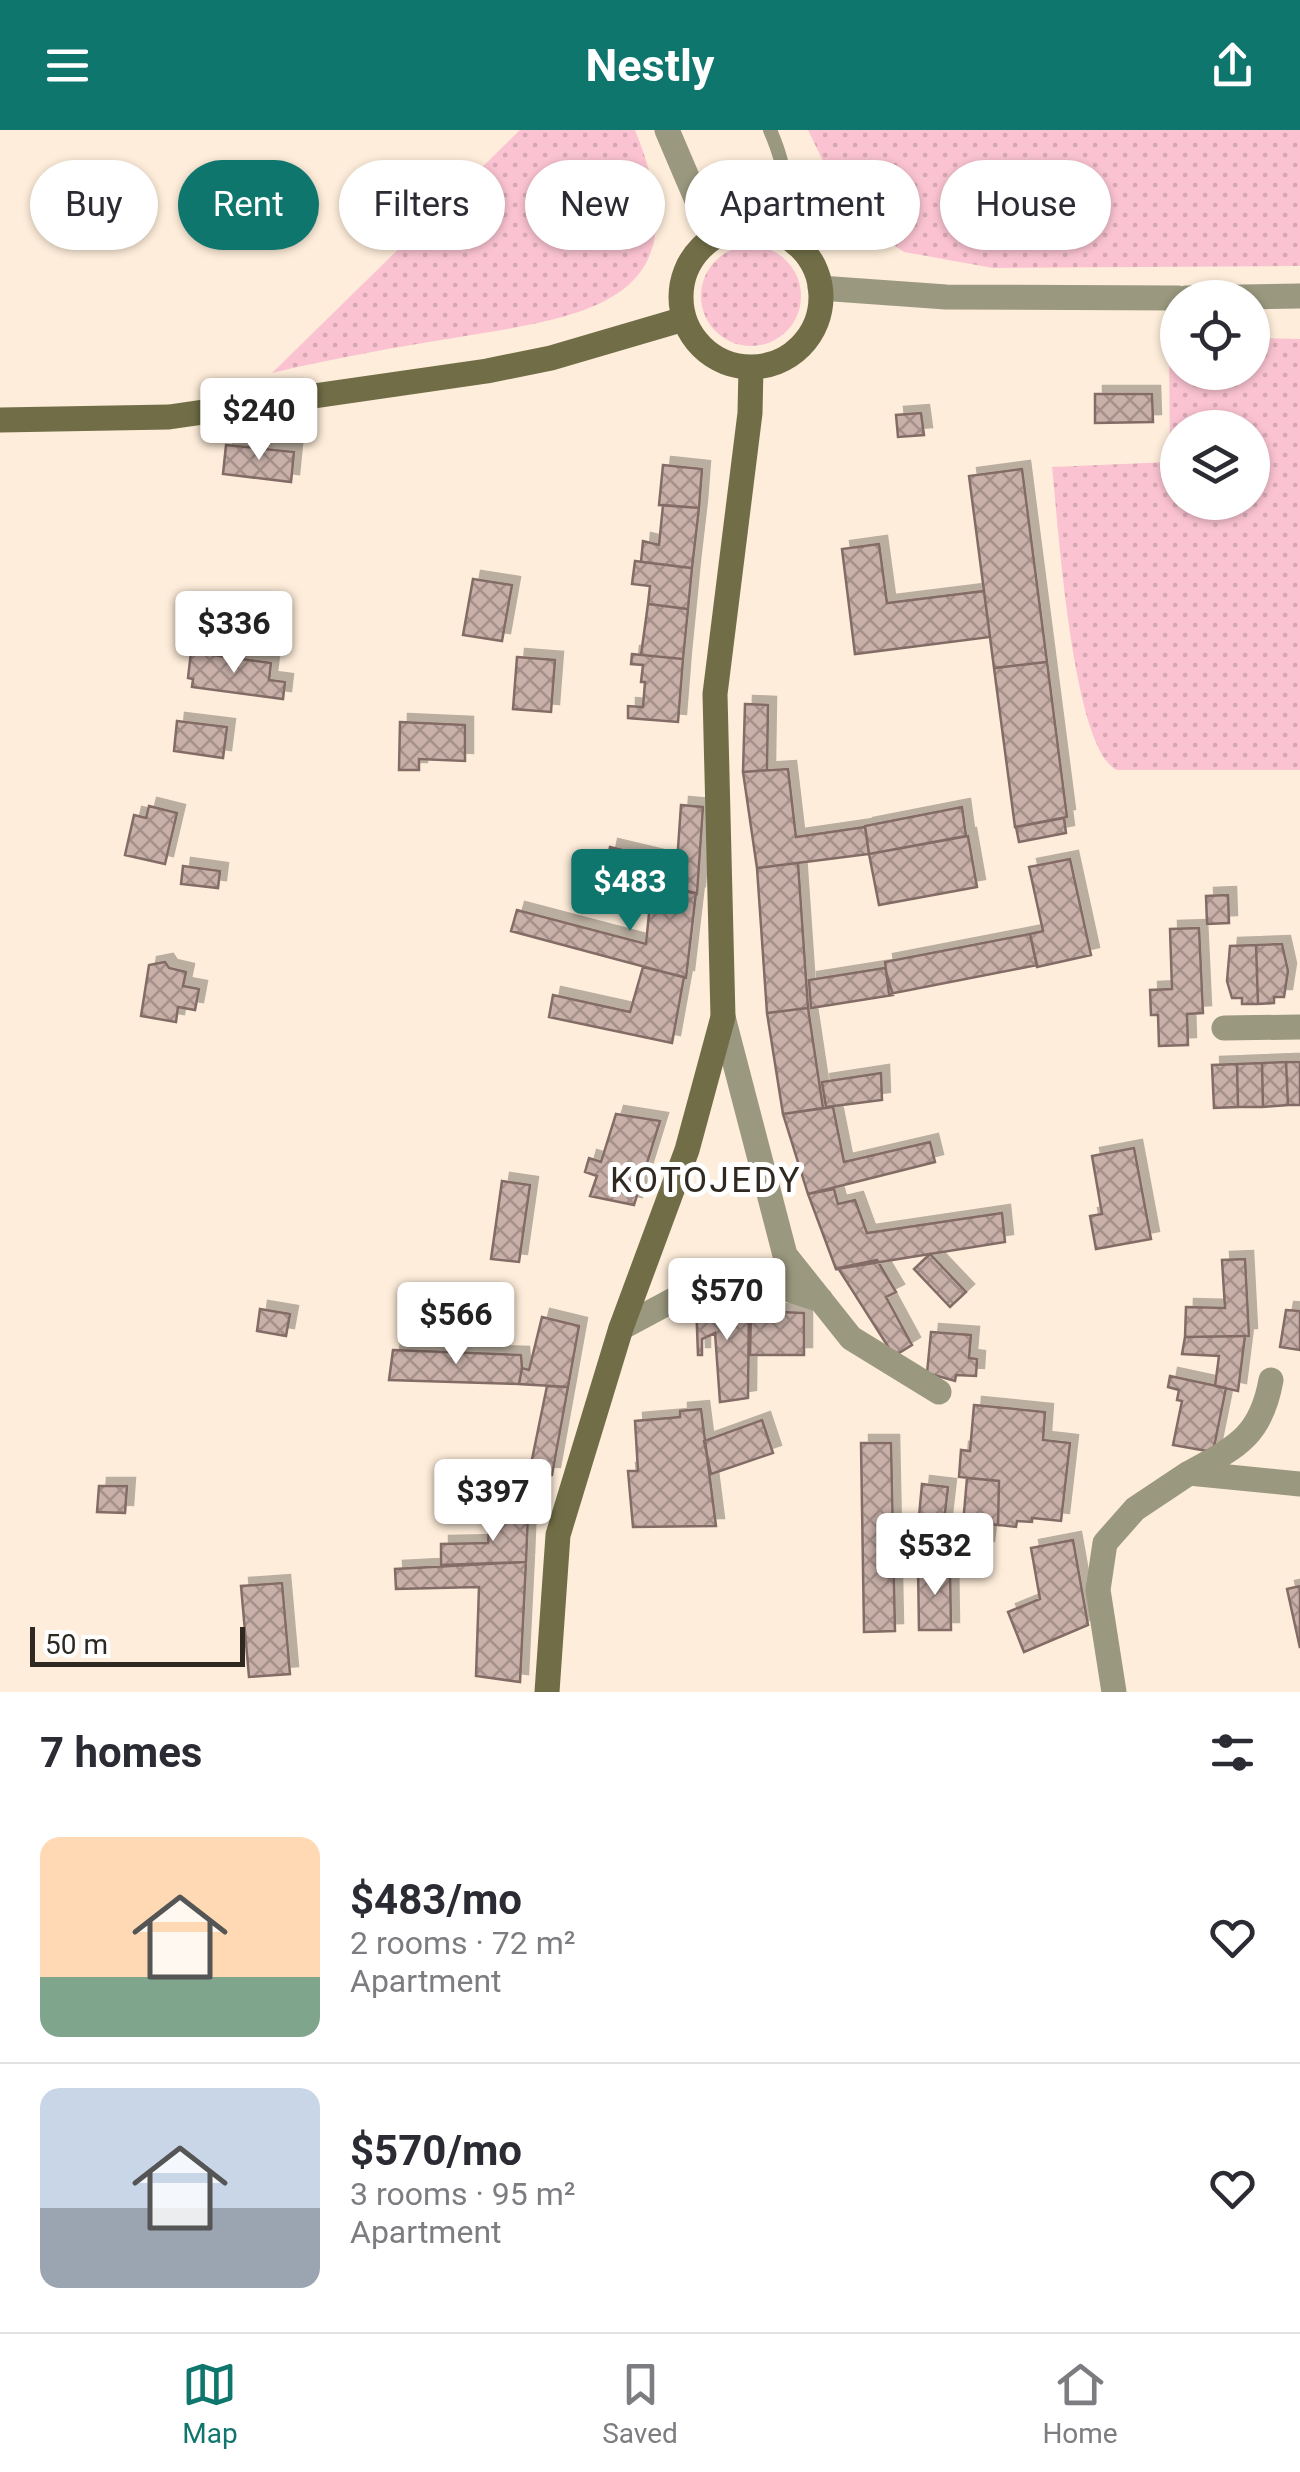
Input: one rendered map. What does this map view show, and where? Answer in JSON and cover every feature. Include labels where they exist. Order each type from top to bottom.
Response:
[{"type":"main road","points":[[700,250],[684,274],[680,296],[684,319],[707,352],[735,366],[751,368],[788,357],[815,325],[820,288],[801,250]]},
{"type":"main road","points":[[0,420],[169,417],[551,358],[684,319]]},
{"type":"main road","points":[[547,1692],[558,1535],[621,1328],[687,1150],[723,1017],[715,694],[750,412],[751,368]]},
{"type":"street","points":[[666,130],[685,174]]},
{"type":"street","points":[[820,288],[946,297],[1160,298]]},
{"type":"street","points":[[1270,297],[1300,296]]},
{"type":"street","points":[[723,1017],[785,1255],[851,1338],[939,1392]]},
{"type":"street","points":[[1224,1028],[1300,1027]]},
{"type":"street","points":[[621,1328],[692,1290],[769,1283],[821,1300]]},
{"type":"street","points":[[1114,1692],[1098,1590],[1105,1543],[1134,1509],[1230,1451],[1265,1416],[1271,1380]]},
{"type":"street","points":[[1189,1473],[1300,1484]]},
{"type":"lane","points":[[770,130],[783,160]]},
{"type":"shaded area","points":[[520,130],[635,130],[644,160],[525,160],[525,250],[650,250],[645,264],[624,289],[592,307],[554,319],[272,373],[398,250],[505,250],[505,160],[489,160]]},
{"type":"shaded area","points":[[808,130],[1300,130],[1300,266],[993,268],[904,252],[901,250],[920,250],[920,160],[822,160]]},
{"type":"shaded area","points":[[732,250],[770,250],[779,254],[793,268],[800,286],[800,306],[793,324],[779,338],[761,345],[741,345],[723,338],[709,324],[702,306],[702,286],[709,268]]},
{"type":"shaded area","points":[[1270,338],[1300,339],[1300,770],[1117,770],[1102,753],[1089,722],[1070,631],[1052,467],[1160,462],[1160,520],[1270,520],[1270,410],[1170,410],[1169,390],[1270,390]]},
{"type":"building","points":[[1095,394],[1152,394],[1153,422],[1095,423]]},
{"type":"building","points":[[921,413],[924,435],[898,437],[896,415]]},
{"type":"building","points":[[226,445],[294,452],[291,482],[223,474]]},
{"type":"building","points":[[663,465],[702,469],[699,508],[659,505]]},
{"type":"building","points":[[1022,469],[1047,662],[994,668],[969,476]]},
{"type":"building","points":[[663,505],[699,508],[692,568],[641,562],[643,541],[659,545]]},
{"type":"building","points":[[879,544],[887,603],[984,591],[990,637],[855,654],[842,549]]},
{"type":"building","points":[[635,561],[692,568],[688,609],[648,604],[650,586],[632,584]]},
{"type":"building","points":[[473,579],[512,585],[502,641],[463,635]]},
{"type":"building","points":[[648,604],[688,609],[683,659],[641,655]]},
{"type":"building","points":[[191,652],[271,663],[269,680],[285,682],[283,699],[192,687],[193,679],[188,678]]},
{"type":"building","points":[[632,654],[683,659],[678,722],[628,718],[628,706],[643,707],[645,682],[641,682],[643,665],[631,664]]},
{"type":"building","points":[[517,657],[555,660],[551,712],[513,709]]},
{"type":"building","points":[[1047,662],[1067,817],[1015,827],[994,668]]},
{"type":"building","points":[[745,704],[768,705],[767,770],[743,772]]},
{"type":"building","points":[[177,721],[227,727],[223,758],[174,751]]},
{"type":"building","points":[[400,722],[465,725],[465,761],[419,759],[419,770],[399,770]]},
{"type":"building","points":[[788,769],[796,837],[865,827],[869,854],[757,868],[743,772]]},
{"type":"building","points":[[681,805],[703,807],[697,894],[605,872],[610,847],[677,863]]},
{"type":"building","points":[[149,806],[177,813],[165,864],[125,855],[134,815],[146,818]]},
{"type":"building","points":[[962,807],[966,836],[869,854],[865,826]]},
{"type":"building","points":[[1064,818],[1066,833],[1019,842],[1016,827]]},
{"type":"building","points":[[968,836],[977,887],[879,905],[869,854]]},
{"type":"building","points":[[1070,859],[1091,955],[1037,967],[1030,934],[1043,931],[1029,867]]},
{"type":"building","points":[[798,863],[808,1008],[767,1013],[757,868]]},
{"type":"building","points":[[183,866],[220,871],[218,888],[181,884]]},
{"type":"building","points":[[652,883],[696,893],[686,978],[511,931],[517,910],[646,944]]},
{"type":"building","points":[[1228,895],[1229,923],[1207,924],[1206,896]]},
{"type":"building","points":[[1199,928],[1203,1013],[1187,1014],[1188,1045],[1159,1046],[1158,1015],[1151,1015],[1150,990],[1172,989],[1170,929]]},
{"type":"building","points":[[1030,934],[1037,965],[889,994],[885,962]]},
{"type":"building","points":[[1282,944],[1288,971],[1284,997],[1274,997],[1274,1003],[1258,1004],[1256,945]]},
{"type":"building","points":[[1256,945],[1258,1004],[1242,1004],[1242,998],[1232,998],[1227,981],[1230,946]]},
{"type":"building","points":[[165,962],[169,968],[186,972],[183,986],[199,989],[195,1010],[178,1007],[176,1022],[141,1016],[149,965]]},
{"type":"building","points":[[643,967],[684,977],[672,1043],[549,1017],[553,995],[630,1012]]},
{"type":"building","points":[[885,968],[893,995],[811,1008],[809,980]]},
{"type":"building","points":[[808,1008],[823,1108],[783,1114],[767,1013]]},
{"type":"building","points":[[1286,1062],[1288,1105],[1263,1107],[1262,1063]]},
{"type":"building","points":[[1286,1062],[1300,1062],[1300,1105],[1288,1105]]},
{"type":"building","points":[[1262,1063],[1263,1107],[1238,1107],[1237,1064]]},
{"type":"building","points":[[1237,1064],[1238,1107],[1214,1108],[1212,1065]]},
{"type":"building","points":[[881,1073],[882,1100],[826,1107],[822,1082]]},
{"type":"building","points":[[833,1107],[844,1162],[930,1142],[935,1162],[808,1194],[783,1114]]},
{"type":"building","points":[[616,1114],[660,1121],[634,1205],[590,1196],[597,1176],[585,1172],[589,1158],[601,1162]]},
{"type":"building","points":[[1134,1148],[1151,1239],[1096,1249],[1090,1216],[1102,1214],[1092,1156]]},
{"type":"building","points":[[502,1181],[530,1185],[519,1262],[491,1259]]},
{"type":"building","points":[[834,1189],[838,1204],[855,1200],[867,1233],[1002,1213],[1005,1242],[836,1269],[808,1194]]},
{"type":"building","points":[[930,1254],[966,1292],[950,1307],[914,1269]]},
{"type":"building","points":[[1245,1259],[1249,1336],[1185,1337],[1186,1307],[1225,1308],[1222,1260]]},
{"type":"building","points":[[877,1260],[896,1292],[886,1297],[912,1345],[894,1356],[838,1268]]},
{"type":"building","points":[[749,1297],[748,1398],[720,1402],[715,1333],[702,1339],[702,1355],[698,1355],[696,1302]]},
{"type":"building","points":[[260,1309],[290,1314],[286,1336],[257,1331]]},
{"type":"building","points":[[1286,1310],[1300,1311],[1300,1350],[1280,1347]]},
{"type":"building","points":[[751,1311],[804,1313],[804,1355],[750,1355]]},
{"type":"building","points":[[542,1317],[579,1326],[568,1387],[519,1384],[522,1368],[529,1370]]},
{"type":"building","points":[[931,1332],[971,1335],[969,1358],[977,1359],[976,1376],[956,1375],[955,1381],[927,1373]]},
{"type":"building","points":[[1245,1336],[1238,1391],[1215,1386],[1219,1356],[1182,1354],[1185,1337]]},
{"type":"building","points":[[393,1350],[521,1355],[519,1384],[389,1380]]},
{"type":"building","points":[[1170,1376],[1226,1388],[1213,1452],[1173,1445],[1182,1401],[1177,1400],[1179,1390],[1168,1387]]},
{"type":"building","points":[[547,1386],[568,1387],[552,1475],[529,1474]]},
{"type":"building","points":[[974,1405],[1045,1412],[1043,1440],[1070,1443],[1061,1521],[1032,1518],[1032,1522],[1017,1521],[1016,1527],[998,1525],[999,1481],[959,1477],[961,1450],[970,1451]]},
{"type":"building","points":[[701,1409],[716,1526],[633,1527],[628,1471],[638,1471],[635,1421],[680,1417],[680,1411]]},
{"type":"building","points":[[762,1420],[773,1453],[711,1474],[704,1441]]},
{"type":"building","points":[[861,1443],[891,1443],[895,1631],[864,1632]]},
{"type":"building","points":[[515,1476],[514,1515],[490,1516],[489,1503],[460,1505],[459,1479]]},
{"type":"building","points":[[967,1478],[999,1481],[998,1525],[989,1524],[986,1549],[961,1547]]},
{"type":"building","points":[[922,1484],[948,1487],[943,1530],[918,1527]]},
{"type":"building","points":[[99,1486],[127,1486],[125,1513],[97,1512]]},
{"type":"building","points":[[528,1514],[526,1562],[441,1565],[441,1544],[488,1543],[490,1516]]},
{"type":"building","points":[[1073,1540],[1088,1625],[1024,1652],[1008,1612],[1040,1599],[1031,1548]]},
{"type":"building","points":[[526,1562],[520,1682],[476,1676],[479,1587],[396,1589],[395,1569]]},
{"type":"building","points":[[950,1565],[951,1630],[919,1630],[918,1566]]},
{"type":"building","points":[[282,1583],[290,1674],[249,1677],[241,1586]]},
{"type":"building","points":[[1300,1586],[1300,1648],[1287,1589]]},
{"type":"district","name":"KOTOJEDY","points":[[706,1180]]}]
